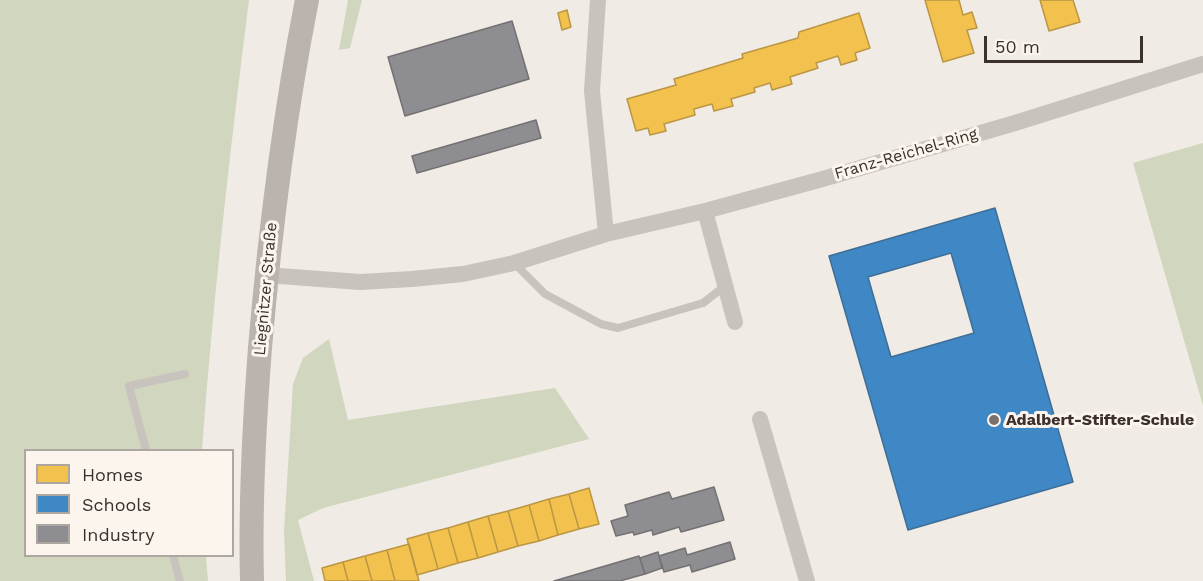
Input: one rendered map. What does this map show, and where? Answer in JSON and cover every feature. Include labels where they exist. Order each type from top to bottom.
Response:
[{"type":"main road","name":"Liegnitzer Straße","points":[[252,581],[251,493],[266,275],[290,88],[307,0]]},
{"type":"street","points":[[598,0],[592,91],[606,234]]},
{"type":"street","name":"Franz-Reichel-Ring","points":[[266,275],[360,282],[463,274],[514,263],[606,234],[705,211],[1016,123],[1203,64]]},
{"type":"street","points":[[705,211],[735,322]]},
{"type":"street","points":[[760,419],[807,581]]},
{"type":"lane","points":[[514,263],[545,294],[601,324],[618,328],[703,303],[725,286]]},
{"type":"lane","points":[[146,449],[129,386],[185,374]]},
{"type":"lane","points":[[174,557],[180,581]]},
{"type":"green space","points":[[0,0],[249,0],[222,225],[202,449],[24,449],[24,557],[206,557],[208,581],[0,581]]},
{"type":"green space","points":[[348,0],[362,0],[350,48],[339,50]]},
{"type":"green space","points":[[1203,143],[1203,406],[1133,163]]},
{"type":"green space","points":[[329,339],[348,420],[555,388],[589,439],[323,508],[298,520],[314,581],[286,581],[284,531],[293,384],[303,358]]},
{"type":"building: Homes","points":[[925,0],[959,0],[963,15],[972,12],[977,28],[967,30],[974,53],[943,62]]},
{"type":"building: Homes","points":[[1040,0],[1073,0],[1080,22],[1049,31]]},
{"type":"building: Homes","points":[[567,10],[571,27],[562,30],[558,13]]},
{"type":"building: Homes","points":[[859,13],[870,48],[855,53],[857,60],[841,65],[838,56],[816,63],[818,68],[790,77],[792,84],[772,90],[770,83],[754,88],[755,92],[731,99],[733,106],[714,111],[712,104],[694,109],[695,115],[664,124],[666,131],[650,135],[648,128],[636,131],[627,99],[676,85],[674,79],[743,58],[742,54],[798,38],[799,32]]},
{"type":"building: Homes","points":[[589,488],[599,524],[579,529],[569,494]]},
{"type":"building: Homes","points":[[569,494],[579,529],[558,535],[549,499]]},
{"type":"building: Homes","points":[[549,499],[558,535],[539,541],[529,505]]},
{"type":"building: Homes","points":[[529,505],[539,541],[518,546],[508,511]]},
{"type":"building: Homes","points":[[508,511],[518,546],[498,552],[488,516]]},
{"type":"building: Homes","points":[[488,516],[498,552],[478,558],[468,522]]},
{"type":"building: Homes","points":[[468,522],[478,558],[458,563],[448,528]]},
{"type":"building: Homes","points":[[448,528],[458,563],[438,569],[428,533]]},
{"type":"building: Homes","points":[[428,533],[438,569],[417,575],[407,539]]},
{"type":"building: Homes","points":[[409,544],[419,581],[395,581],[387,550]]},
{"type":"building: Homes","points":[[387,550],[395,581],[372,581],[365,556]]},
{"type":"building: Homes","points":[[365,556],[372,581],[348,581],[343,562]]},
{"type":"building: Homes","points":[[343,562],[348,581],[325,581],[322,568]]},
{"type":"building: Schools","points":[[995,208],[1073,482],[908,530],[829,256]],"holes":[[[951,253],[974,333],[891,357],[868,277]]]},
{"type":"building: Industry","points":[[512,21],[529,79],[405,116],[388,57]]},
{"type":"building: Industry","points":[[536,120],[541,138],[417,173],[412,156]]},
{"type":"building: Industry","points":[[714,487],[724,520],[681,532],[679,527],[653,535],[652,530],[634,535],[633,532],[616,536],[611,521],[628,516],[625,505],[669,492],[672,499]]},
{"type":"building: Industry","points":[[730,542],[735,559],[692,572],[690,565],[664,572],[659,556],[685,548],[687,555]]},
{"type":"building: Industry","points":[[658,552],[662,568],[645,574],[640,558]]},
{"type":"building: Industry","points":[[639,556],[645,574],[620,581],[554,581]]},
{"type":"place","name":"Adalbert-Stifter-Schule","points":[[994,420]]}]
